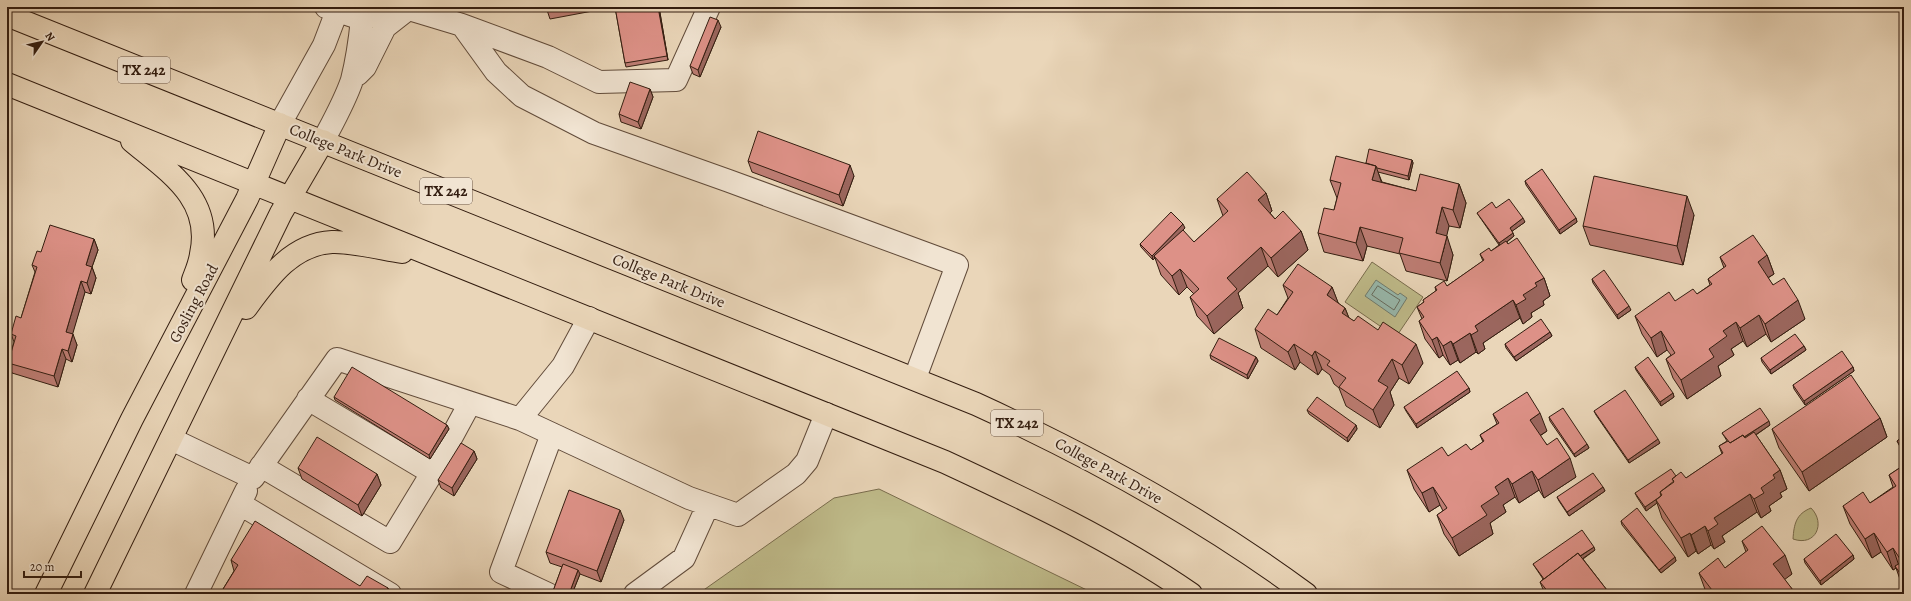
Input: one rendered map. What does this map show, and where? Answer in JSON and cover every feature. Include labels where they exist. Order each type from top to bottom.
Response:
[{"type":"main road","name":"College Park Drive","points":[[7,15],[915,378],[989,410],[1094,461],[1155,494],[1219,534],[1306,594]]},
{"type":"main road","points":[[7,84],[945,462],[1031,502],[1108,543],[1191,594]]},
{"type":"main road","name":"Gosling Road","points":[[46,594],[132,419],[254,183],[280,124]]},
{"type":"main road","points":[[116,127],[185,187],[196,204],[203,227],[202,253],[177,331]]},
{"type":"main road","points":[[95,594],[281,213],[291,198],[322,141]]},
{"type":"main road","points":[[218,344],[271,275],[293,255],[314,244],[334,242],[438,257]]},
{"type":"street","points":[[331,9],[362,19],[392,10],[409,9],[462,25],[548,57],[599,82],[676,80],[709,7]]},
{"type":"street","name":"Gosling Road","points":[[280,124],[324,46],[331,9]]},
{"type":"street","points":[[351,80],[365,67],[385,28],[409,9]]},
{"type":"street","points":[[322,141],[336,117],[351,80],[359,46],[362,19]]},
{"type":"street","points":[[462,25],[496,72],[522,96],[594,133],[730,181],[958,265],[915,378]]},
{"type":"street","points":[[520,419],[563,366],[589,318]]},
{"type":"street","points":[[196,594],[257,472],[337,360],[520,419],[689,498],[738,515],[796,474],[807,461],[826,414]]},
{"type":"street","points":[[308,399],[432,473]]},
{"type":"street","points":[[171,439],[257,472],[390,542],[432,473],[470,403]]},
{"type":"street","points":[[548,594],[501,572],[552,434]]},
{"type":"street","points":[[240,504],[390,594]]},
{"type":"street","points":[[635,594],[684,558],[708,505]]},
{"type":"shaded area","points":[[1372,262],[1423,297],[1396,337],[1345,302]]},
{"type":"shaded area","points":[[879,489],[1095,594],[698,594],[834,498]]},
{"type":"shaded area","points":[[1811,508],[1818,520],[1816,532],[1813,537],[1808,540],[1801,541],[1793,539],[1795,524],[1799,516]]},
{"type":"water","points":[[1376,280],[1398,295],[1400,293],[1407,298],[1395,317],[1365,296]]},
{"type":"building","points":[[615,7],[658,7],[667,56],[625,63]]},
{"type":"building","points":[[710,17],[718,20],[698,70],[690,66]]},
{"type":"building","points":[[630,82],[650,89],[638,122],[619,114]]},
{"type":"building","points":[[758,131],[850,165],[839,195],[748,161]]},
{"type":"building","points":[[1369,149],[1412,160],[1408,176],[1377,168],[1376,166],[1366,163]]},
{"type":"building","points":[[1336,156],[1376,166],[1372,180],[1416,191],[1420,174],[1459,184],[1453,210],[1442,207],[1436,233],[1447,236],[1440,263],[1399,253],[1403,238],[1360,227],[1356,243],[1318,233],[1324,208],[1334,210],[1341,183],[1330,180]]},
{"type":"building","points":[[1542,169],[1576,218],[1559,230],[1525,181]]},
{"type":"building","points":[[1247,172],[1266,193],[1258,200],[1275,219],[1283,211],[1301,231],[1271,258],[1261,247],[1227,278],[1237,289],[1207,316],[1190,297],[1199,289],[1180,269],[1172,276],[1154,256],[1183,230],[1194,242],[1228,211],[1217,199]]},
{"type":"building","points":[[1594,176],[1687,196],[1677,246],[1583,226]]},
{"type":"building","points":[[1509,199],[1523,218],[1510,228],[1513,233],[1499,243],[1477,213],[1492,202],[1496,208]]},
{"type":"building","points":[[1171,212],[1183,224],[1152,256],[1140,244]]},
{"type":"building","points":[[50,225],[94,239],[86,265],[92,267],[87,283],[81,281],[66,332],[73,334],[68,351],[62,349],[54,376],[8,363],[16,336],[11,334],[16,316],[21,318],[37,267],[32,265],[37,251],[41,252]]},
{"type":"building","points":[[1753,235],[1767,255],[1758,262],[1773,285],[1784,278],[1798,300],[1765,324],[1759,315],[1740,328],[1736,322],[1723,331],[1727,336],[1709,349],[1714,357],[1681,380],[1666,359],[1675,353],[1661,331],[1651,338],[1635,316],[1669,292],[1675,301],[1693,289],[1697,294],[1712,284],[1708,279],[1726,266],[1720,257]]},
{"type":"building","points":[[1517,238],[1544,278],[1535,283],[1537,286],[1523,295],[1526,299],[1516,305],[1513,300],[1475,326],[1478,331],[1471,335],[1470,333],[1453,344],[1451,341],[1443,346],[1437,337],[1432,340],[1419,321],[1424,317],[1417,307],[1424,302],[1423,300],[1437,290],[1435,287],[1444,281],[1447,286],[1484,260],[1480,254],[1489,248],[1491,251],[1506,241],[1508,244]]},
{"type":"building","points":[[1298,264],[1332,287],[1327,295],[1345,308],[1342,313],[1354,321],[1358,316],[1378,330],[1383,322],[1416,344],[1402,365],[1392,359],[1378,381],[1388,387],[1373,410],[1339,387],[1346,378],[1327,365],[1330,361],[1315,351],[1312,356],[1294,344],[1288,352],[1255,329],[1268,309],[1277,315],[1293,292],[1283,285]]},
{"type":"building","points":[[1604,270],[1629,306],[1617,315],[1592,279]]},
{"type":"building","points":[[1541,319],[1550,332],[1514,357],[1505,344]]},
{"type":"building","points":[[1795,334],[1804,346],[1770,370],[1761,358]]},
{"type":"building","points":[[1219,338],[1256,357],[1247,375],[1210,355]]},
{"type":"building","points":[[1842,351],[1853,367],[1804,401],[1793,385]]},
{"type":"building","points":[[1648,357],[1673,393],[1660,402],[1635,367]]},
{"type":"building","points":[[352,367],[447,425],[429,455],[334,397]]},
{"type":"building","points":[[1457,371],[1469,388],[1416,424],[1404,407]]},
{"type":"building","points":[[1851,375],[1880,418],[1802,472],[1772,429]]},
{"type":"building","points":[[1625,390],[1658,439],[1628,460],[1594,411]]},
{"type":"building","points":[[1527,392],[1540,413],[1530,420],[1547,445],[1557,438],[1570,458],[1538,480],[1532,471],[1512,484],[1508,478],[1495,487],[1499,494],[1481,506],[1487,515],[1452,538],[1437,515],[1447,508],[1433,487],[1422,493],[1407,470],[1442,447],[1448,456],[1466,444],[1471,450],[1484,441],[1480,435],[1499,423],[1493,414]]},
{"type":"building","points":[[1317,397],[1356,425],[1347,438],[1307,410]]},
{"type":"building","points":[[1563,408],[1587,444],[1574,454],[1549,417]]},
{"type":"building","points":[[1760,408],[1769,421],[1744,437],[1743,435],[1730,443],[1722,433]]},
{"type":"building","points":[[1754,432],[1780,470],[1773,475],[1775,478],[1761,488],[1764,493],[1754,499],[1750,494],[1714,518],[1718,524],[1708,531],[1705,526],[1691,535],[1690,533],[1681,538],[1656,500],[1662,495],[1660,492],[1674,481],[1672,479],[1681,472],[1686,478],[1723,453],[1719,446],[1728,441],[1730,443],[1743,435],[1745,438]]},
{"type":"building","points":[[1904,436],[1904,451],[1897,441]]},
{"type":"building","points":[[317,437],[377,474],[358,505],[298,468]]},
{"type":"building","points":[[461,443],[474,451],[452,488],[438,480]]},
{"type":"building","points":[[1904,465],[1904,579],[1895,566],[1902,562],[1893,548],[1887,552],[1874,533],[1865,539],[1843,506],[1863,492],[1870,503],[1896,486],[1889,475]]},
{"type":"building","points":[[1671,469],[1676,476],[1672,479],[1674,482],[1660,492],[1661,496],[1645,507],[1635,493]]},
{"type":"building","points":[[1593,473],[1603,487],[1567,512],[1557,497]]},
{"type":"building","points":[[569,490],[620,510],[597,571],[546,552]]},
{"type":"building","points":[[1637,508],[1675,557],[1659,570],[1621,521]]},
{"type":"building","points":[[255,521],[360,586],[367,576],[388,588],[384,594],[220,594],[238,565],[231,560]]},
{"type":"building","points":[[1762,526],[1785,555],[1773,564],[1796,594],[1715,594],[1699,573],[1718,558],[1725,568],[1748,550],[1742,541]]},
{"type":"building","points":[[1582,530],[1594,547],[1580,556],[1578,553],[1544,579],[1533,564]]},
{"type":"building","points":[[1836,534],[1853,555],[1820,581],[1804,559]]},
{"type":"building","points":[[1578,553],[1610,594],[1550,594],[1540,582]]},
{"type":"building","points":[[563,564],[578,570],[569,594],[552,594]]},
{"type":"building","points":[[1904,587],[1904,594],[1902,594],[1900,590]]}]
